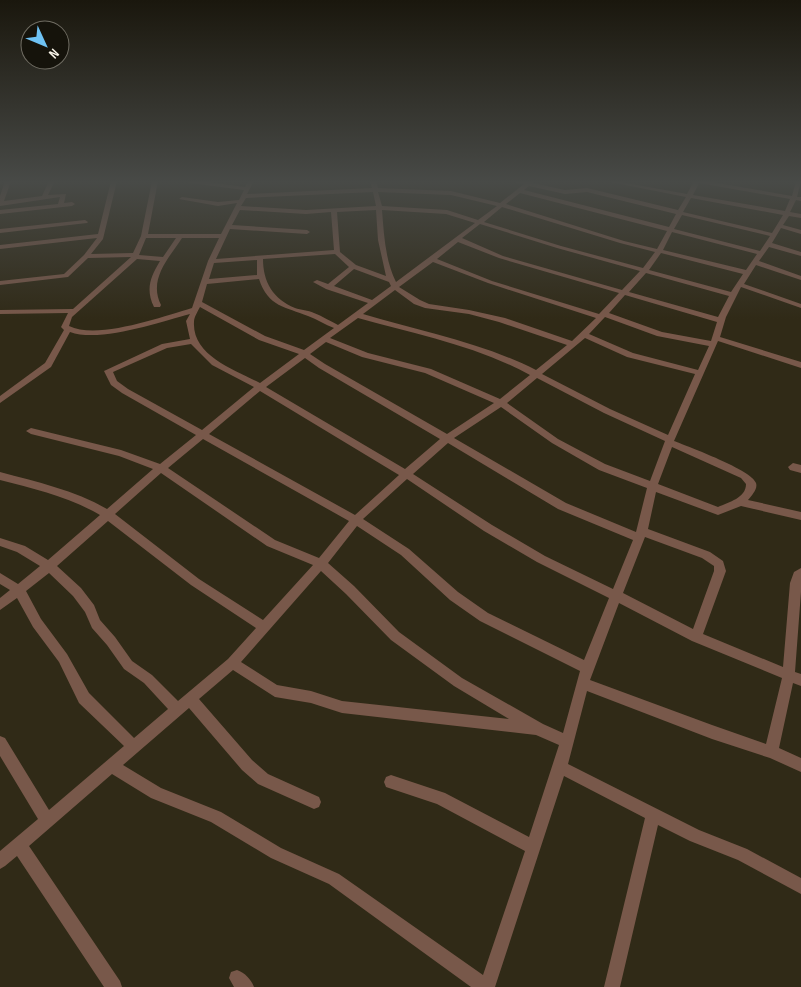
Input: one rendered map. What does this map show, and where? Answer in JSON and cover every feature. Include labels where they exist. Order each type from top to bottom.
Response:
[{"type":"street","points":[[0,231],[37,227]]},
{"type":"street","points":[[0,282],[66,276],[86,256],[100,236],[102,227]]},
{"type":"street","points":[[68,330],[65,328],[66,322],[75,310],[136,256],[146,227]]},
{"type":"street","points":[[228,227],[222,236],[190,321],[195,346],[215,363],[260,387],[406,474],[488,528],[541,559],[615,595],[696,638],[795,677]]},
{"type":"street","points":[[229,227],[307,232]]},
{"type":"street","points":[[335,227],[336,252],[342,259],[354,267],[393,283],[418,302],[428,306],[470,312],[502,320],[573,344]]},
{"type":"street","points":[[380,227],[381,240],[393,283]]},
{"type":"street","points":[[0,605],[49,566],[161,468],[205,434],[260,387],[357,314],[393,283],[432,259],[473,227]]},
{"type":"street","points":[[497,227],[733,295]]},
{"type":"street","points":[[574,227],[622,242],[748,273]]},
{"type":"street","points":[[658,227],[767,244],[801,232]]},
{"type":"street","points":[[0,862],[232,663],[321,564],[356,520],[406,474],[446,439],[501,403],[584,335],[645,270],[659,251],[671,227]]},
{"type":"street","points":[[721,227],[801,254]]},
{"type":"street","points":[[111,766],[156,793],[216,817],[276,852],[334,879],[486,987],[568,742],[587,668],[640,534],[669,440],[714,341],[719,320],[733,295],[779,227]]},
{"type":"street","points":[[0,247],[100,236]]},
{"type":"street","points":[[144,236],[222,236]]},
{"type":"street","points":[[157,305],[152,291],[152,284],[181,236]]},
{"type":"street","points":[[458,239],[501,257],[719,320]]},
{"type":"street","points":[[767,244],[801,278]]},
{"type":"street","points":[[212,261],[336,252]]},
{"type":"street","points":[[86,256],[136,256],[166,259]]},
{"type":"street","points":[[260,258],[260,277],[268,292],[281,302],[339,328]]},
{"type":"street","points":[[432,259],[490,282],[660,334],[714,341],[801,365]]},
{"type":"street","points":[[329,287],[354,267]]},
{"type":"street","points":[[204,282],[260,277]]},
{"type":"street","points":[[317,282],[371,302]]},
{"type":"street","points":[[741,284],[801,306]]},
{"type":"street","points":[[68,330],[89,333],[106,332],[196,307],[262,338],[304,353],[322,366],[562,506],[706,555],[719,564],[720,571],[696,638]]},
{"type":"street","points":[[0,312],[75,310]]},
{"type":"street","points":[[325,339],[365,355],[428,371],[501,403],[555,441],[602,467],[654,485],[718,511],[741,502],[751,489],[752,483],[744,474],[607,412],[536,373],[489,353],[357,314]]},
{"type":"street","points":[[0,400],[48,365],[68,330]]},
{"type":"street","points":[[584,335],[630,355],[700,374]]},
{"type":"street","points":[[194,341],[165,346],[108,371],[114,383],[125,391],[356,520],[405,552],[454,596],[484,617],[587,668]]},
{"type":"street","points":[[31,431],[121,452],[161,468],[272,543],[321,564],[350,590],[395,636],[458,682],[538,730],[568,742]]},
{"type":"street","points":[[0,476],[46,488],[86,502],[108,515],[195,582],[264,627]]},
{"type":"street","points":[[741,502],[801,516]]},
{"type":"street","points":[[0,542],[21,549],[49,566],[77,592],[90,609],[96,624],[128,665],[148,680],[177,710]]},
{"type":"street","points":[[771,752],[795,677],[796,583],[798,575],[801,573]]},
{"type":"street","points":[[0,578],[19,590],[37,623],[63,658],[84,698],[134,747]]},
{"type":"street","points":[[232,663],[275,691],[311,697],[342,707],[538,730]]},
{"type":"street","points":[[582,683],[771,752],[801,765]]},
{"type":"street","points":[[190,699],[247,765],[263,779],[314,802]]},
{"type":"street","points":[[0,743],[47,821]]},
{"type":"street","points":[[560,766],[695,836],[742,854],[801,886]]},
{"type":"street","points":[[391,782],[440,798],[533,847]]},
{"type":"street","points":[[612,987],[653,815]]},
{"type":"street","points":[[19,845],[114,987]]}]
